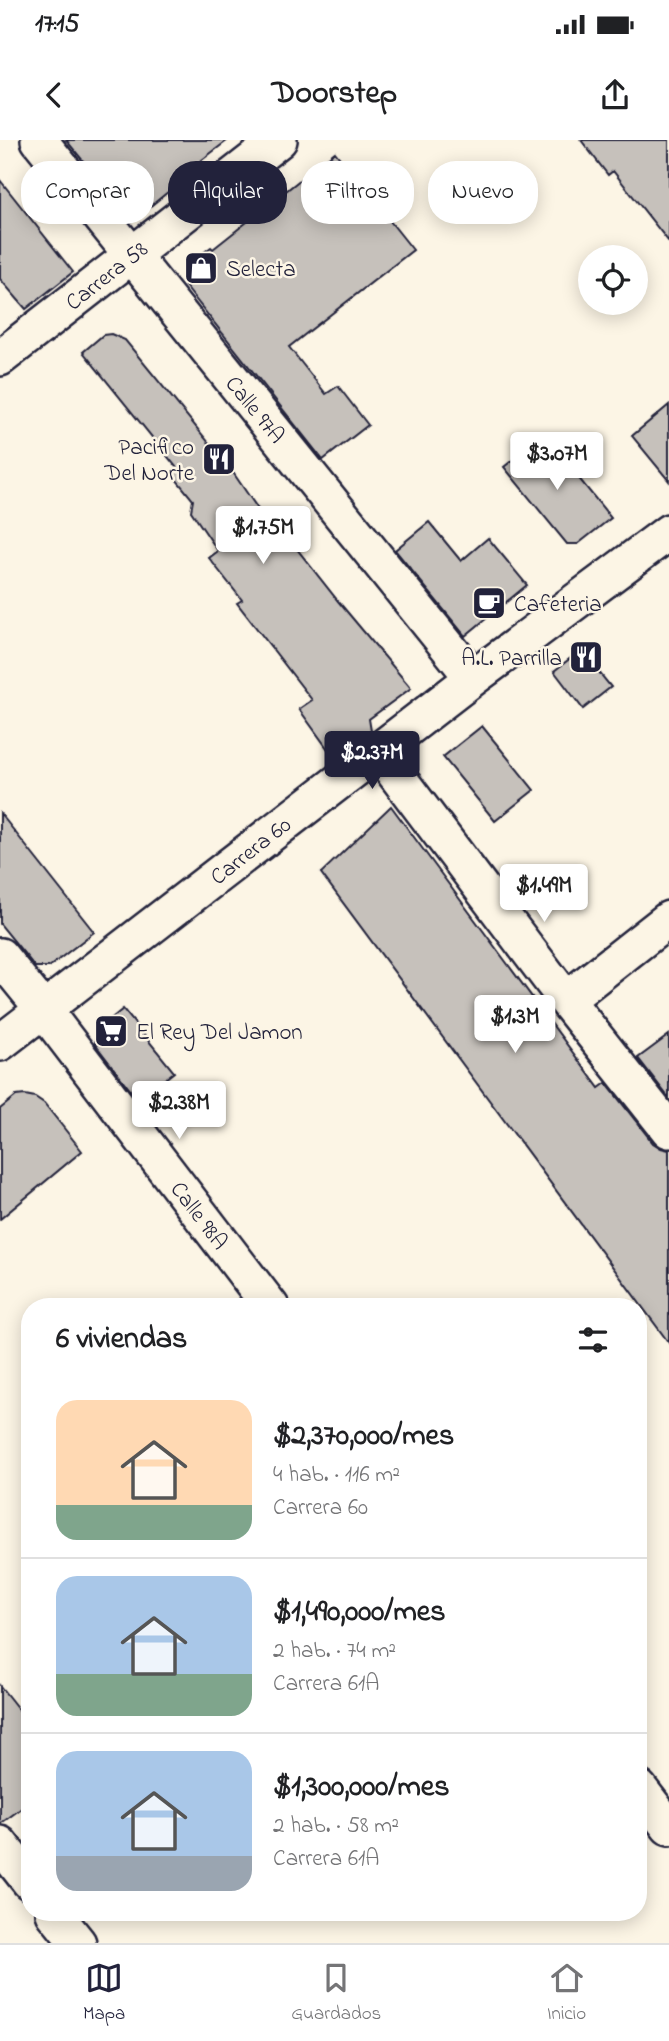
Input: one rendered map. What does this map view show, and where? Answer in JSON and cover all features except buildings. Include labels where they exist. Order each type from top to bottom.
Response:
[{"type":"street","name":"Calle 97A","points":[[39,140],[473,678]]},
{"type":"street","name":"Carrera 58","points":[[0,358],[279,140]]},
{"type":"street","name":"Carrera 60","points":[[0,1043],[473,678],[669,532]]},
{"type":"street","points":[[378,751],[566,1000],[669,1130]]},
{"type":"street","points":[[566,1000],[669,919]]},
{"type":"street","name":"Calle 98A","points":[[0,956],[264,1298]]},
{"type":"street","points":[[647,1798],[669,1827]]},
{"type":"street","points":[[0,1844],[21,1871]]},
{"type":"street","points":[[60,1921],[78,1943]]},
{"type":"place","name":"Selecta","points":[[201,268]]},
{"type":"place","name":"Pacifico Del Norte","points":[[219,459]]},
{"type":"place","name":"Cafeteria","points":[[489,603]]},
{"type":"place","name":"A.L. Parrilla","points":[[586,657]]},
{"type":"place","name":"El Rey Del Jamon","points":[[111,1031]]}]
